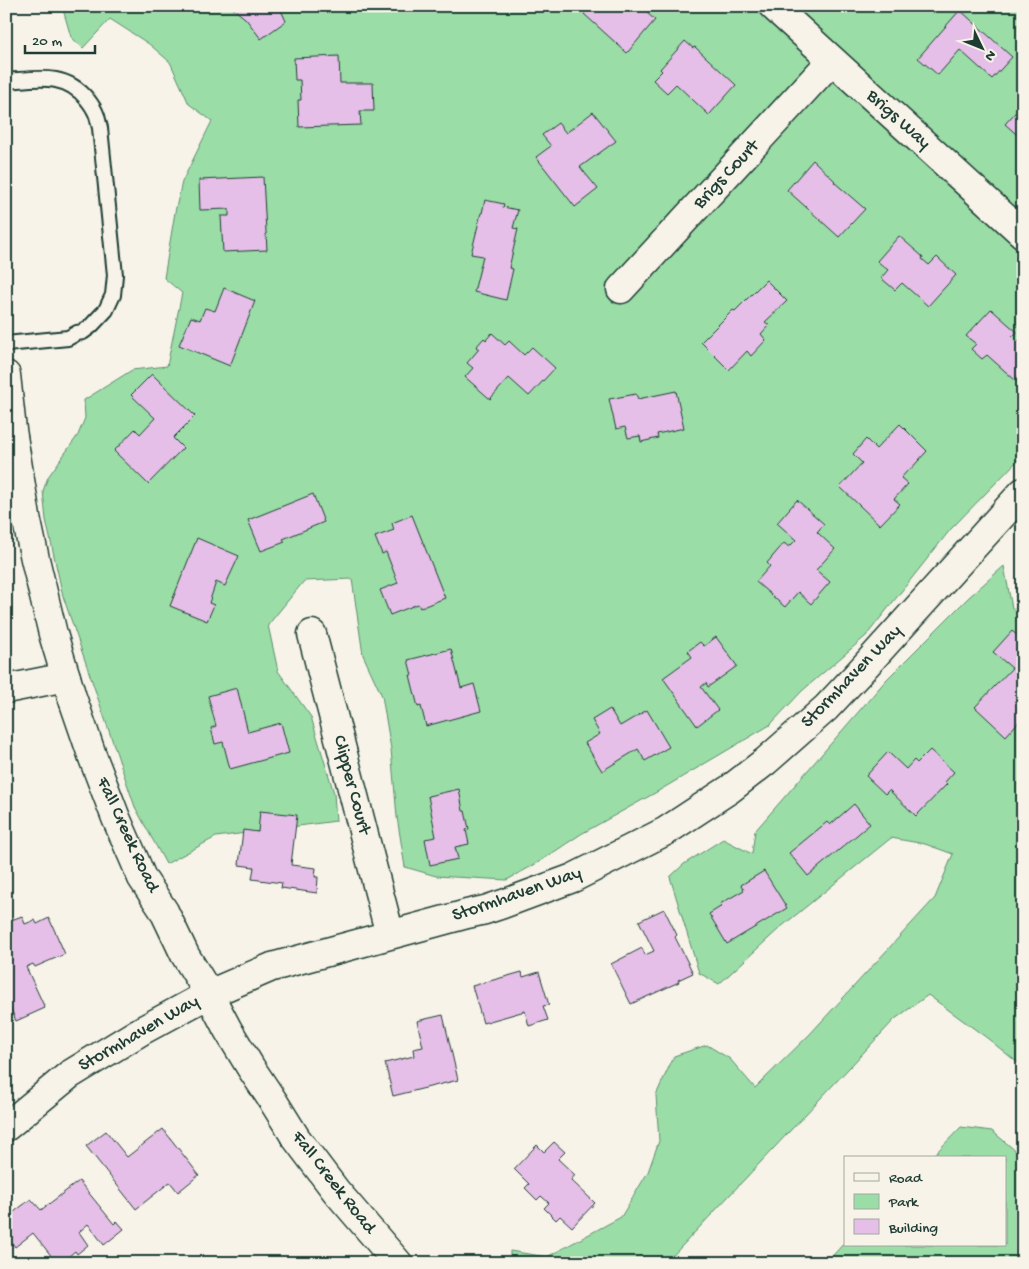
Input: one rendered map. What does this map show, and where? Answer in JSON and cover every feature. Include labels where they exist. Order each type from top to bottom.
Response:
[{"type":"street","name":"Brigs Way","points":[[773,6],[1023,234]]},
{"type":"street","name":"Brigs Court","points":[[621,289],[832,60]]},
{"type":"street","name":"Fall Creek Road","points":[[6,375],[15,452],[31,542],[53,634],[79,718],[116,818],[142,878],[164,911],[185,954],[246,1061],[296,1138],[342,1197],[398,1263]]},
{"type":"street","name":"Stormhaven Way","points":[[6,1127],[68,1075],[140,1031],[209,994],[272,967],[485,910],[573,878],[666,830],[730,789],[766,761],[826,708],[1023,492]]},
{"type":"street","name":"Clipper Court","points":[[312,634],[390,935]]},
{"type":"street","points":[[6,689],[66,677]]},
{"type":"lane","points":[[6,81],[47,78],[60,80],[75,88],[90,102],[98,117],[100,128],[115,275],[113,296],[106,310],[83,332],[68,338],[6,344]]},
{"type":"green space","points":[[62,6],[1023,6],[1023,455],[950,530],[866,636],[802,691],[770,725],[581,834],[539,862],[507,880],[436,876],[405,867],[397,817],[391,749],[382,696],[363,655],[352,579],[304,581],[268,625],[278,671],[311,717],[334,793],[336,821],[216,837],[166,864],[135,807],[63,596],[46,520],[43,491],[48,477],[78,435],[85,418],[84,400],[132,370],[167,366],[182,293],[164,278],[175,212],[182,182],[212,121],[189,104],[170,62],[149,44],[110,19],[83,48],[71,37]]},
{"type":"green space","points":[[1004,566],[1012,608],[1023,612],[1023,1067],[928,995],[895,1019],[666,1263],[510,1263],[510,1251],[547,1257],[621,1217],[648,1172],[659,1141],[656,1095],[674,1056],[707,1045],[730,1059],[755,1088],[810,1034],[935,898],[953,854],[925,844],[891,838],[781,927],[719,984],[699,973],[670,877],[684,864],[723,839],[752,854],[755,831],[887,679],[968,598]]},
{"type":"green space","points":[[961,1127],[992,1131],[1023,1157],[1023,1263],[826,1263],[844,1243],[844,1246],[1006,1246],[1006,1156],[933,1156]]},
{"type":"building","points":[[230,6],[279,6],[286,21],[261,39],[246,19]]},
{"type":"building","points":[[589,6],[649,6],[651,9],[647,13],[655,20],[627,53],[584,14]]},
{"type":"building","points":[[960,10],[1012,57],[992,79],[960,50],[938,75],[918,58]]},
{"type":"building","points":[[685,41],[693,48],[695,47],[736,85],[709,115],[676,84],[667,93],[653,80],[662,71],[660,69]]},
{"type":"building","points":[[339,56],[340,83],[373,83],[374,111],[360,111],[361,125],[299,127],[298,100],[301,100],[300,80],[295,80],[294,58]]},
{"type":"building","points":[[1023,104],[1023,140],[1005,124]]},
{"type":"building","points":[[593,112],[616,141],[580,167],[598,189],[575,207],[536,157],[551,146],[542,135],[558,123],[566,133]]},
{"type":"building","points":[[813,160],[834,182],[865,209],[839,237],[787,190]]},
{"type":"building","points":[[263,177],[267,250],[223,252],[221,216],[229,216],[229,209],[200,210],[199,180]]},
{"type":"building","points":[[485,200],[504,204],[503,207],[518,210],[513,228],[518,229],[509,268],[513,269],[506,300],[474,292],[483,256],[471,254]]},
{"type":"building","points":[[899,236],[923,257],[922,259],[929,265],[937,257],[956,275],[928,306],[902,283],[895,290],[881,278],[888,270],[877,261]]},
{"type":"building","points":[[766,280],[787,301],[765,322],[769,325],[761,334],[766,340],[751,356],[747,351],[729,370],[701,342]]},
{"type":"building","points":[[224,288],[255,301],[230,366],[179,345],[191,317],[200,320],[205,308],[215,311]]},
{"type":"building","points":[[991,309],[1017,332],[1012,337],[1017,342],[1023,336],[1023,371],[1015,380],[987,355],[982,359],[971,349],[976,344],[966,336]]},
{"type":"building","points":[[492,333],[505,345],[509,341],[524,355],[532,347],[555,368],[529,396],[509,378],[490,399],[465,377],[473,368],[467,363],[479,349],[476,347],[484,338],[486,340]]},
{"type":"building","points":[[152,374],[195,416],[173,438],[183,448],[148,484],[114,451],[135,429],[140,434],[155,418],[131,395]]},
{"type":"building","points":[[676,391],[684,428],[657,434],[658,438],[641,442],[640,436],[628,438],[625,427],[616,429],[609,399],[636,394],[638,399]]},
{"type":"building","points":[[900,424],[927,451],[901,478],[908,484],[894,499],[900,504],[880,525],[840,487],[862,463],[853,454],[866,439],[876,449]]},
{"type":"building","points":[[313,494],[324,522],[283,539],[285,542],[261,551],[248,520]]},
{"type":"building","points":[[797,500],[824,524],[817,532],[835,549],[816,570],[830,582],[811,604],[798,592],[785,607],[756,582],[770,566],[767,563],[784,543],[789,547],[796,540],[777,523]]},
{"type":"building","points":[[412,515],[445,598],[420,608],[418,604],[390,615],[380,590],[398,583],[386,552],[382,554],[375,537],[394,530],[392,523]]},
{"type":"building","points":[[197,538],[239,556],[225,586],[216,582],[209,603],[214,605],[207,621],[170,606]]},
{"type":"building","points":[[1023,588],[1023,603],[1015,596]]},
{"type":"building","points":[[1012,631],[1023,640],[1023,717],[1006,736],[975,707],[1012,668],[993,652]]},
{"type":"building","points":[[716,637],[737,666],[708,687],[706,683],[701,687],[718,710],[697,726],[663,678],[692,657],[688,651],[700,642],[704,646]]},
{"type":"building","points":[[451,649],[461,688],[474,684],[481,711],[426,726],[421,706],[418,707],[408,660]]},
{"type":"building","points":[[237,688],[248,732],[281,723],[289,753],[230,769],[223,742],[215,744],[211,728],[216,726],[208,696]]},
{"type":"building","points":[[610,709],[620,726],[647,710],[669,747],[645,761],[638,749],[602,771],[585,743],[600,734],[592,720]]},
{"type":"building","points":[[930,750],[954,772],[945,782],[947,784],[916,816],[889,790],[885,794],[866,776],[888,752],[906,769],[914,760],[917,763]]},
{"type":"building","points":[[459,789],[469,829],[466,830],[469,844],[455,847],[458,859],[430,865],[425,839],[436,837],[428,796]]},
{"type":"building","points":[[854,804],[870,824],[808,876],[789,853],[827,822],[830,825]]},
{"type":"building","points":[[260,811],[297,815],[291,865],[316,868],[315,877],[318,877],[317,893],[281,888],[282,883],[252,879],[254,867],[239,865],[243,830],[258,832]]},
{"type":"building","points":[[764,871],[787,908],[727,944],[709,914],[722,906],[720,904],[744,890],[741,885]]},
{"type":"building","points":[[664,909],[677,935],[675,937],[693,973],[678,980],[679,982],[631,1004],[611,964],[642,948],[645,955],[654,951],[639,921]]},
{"type":"building","points":[[22,916],[25,924],[35,920],[37,924],[49,918],[65,954],[35,967],[33,964],[26,967],[45,1008],[16,1021],[6,997],[6,922]]},
{"type":"building","points":[[522,972],[523,977],[539,972],[549,1005],[543,1006],[548,1020],[529,1026],[525,1011],[483,1023],[472,986]]},
{"type":"building","points":[[443,1015],[458,1080],[393,1096],[385,1063],[414,1056],[413,1049],[423,1047],[417,1021]]},
{"type":"building","points":[[163,1129],[199,1175],[178,1192],[170,1182],[136,1209],[86,1146],[106,1131],[127,1157]]},
{"type":"building","points":[[554,1142],[565,1152],[558,1159],[575,1175],[571,1180],[595,1203],[572,1227],[560,1216],[556,1220],[544,1208],[549,1203],[541,1196],[537,1200],[525,1188],[529,1184],[514,1169],[537,1145],[544,1152]]},
{"type":"building","points":[[79,1181],[114,1224],[117,1221],[124,1229],[104,1245],[88,1224],[79,1232],[88,1245],[77,1254],[75,1251],[61,1263],[57,1263],[33,1233],[15,1247],[6,1236],[6,1218],[31,1199],[41,1210]]}]
